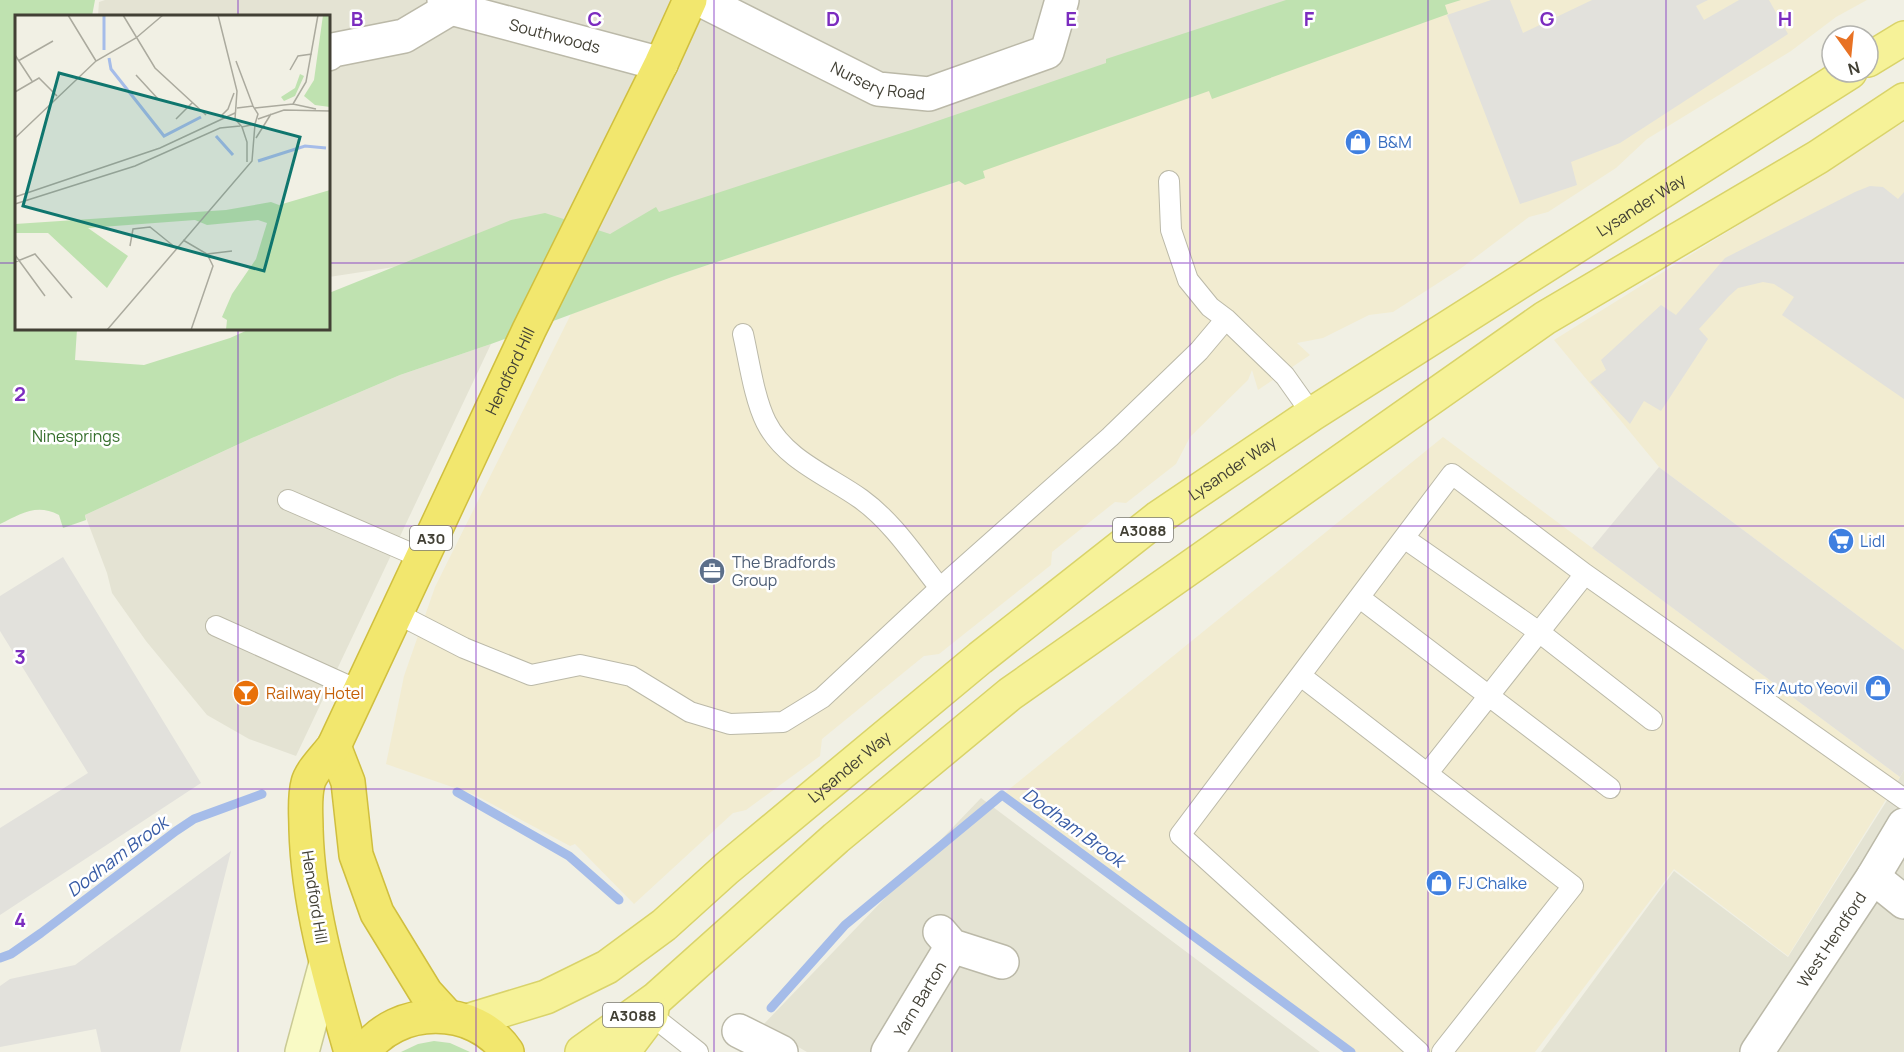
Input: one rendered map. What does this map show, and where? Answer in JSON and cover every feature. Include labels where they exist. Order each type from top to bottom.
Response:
[{"type":"highway","name":"Hendford Hill","points":[[351,1052],[326,963],[313,899],[307,850],[308,780],[334,746],[568,248],[661,64],[690,0]]},
{"type":"highway","points":[[334,746],[348,782],[356,855],[377,913],[426,993],[457,1019],[486,1031],[507,1052]]},
{"type":"highway","points":[[364,1052],[370,1043],[393,1026],[419,1017],[457,1019]]},
{"type":"main road","points":[[1880,53],[1904,38]]},
{"type":"main road","name":"Lysander Way","points":[[457,1019],[546,998],[608,967],[664,926],[726,869],[980,658],[1139,533],[1312,414],[1831,84]]},
{"type":"main road","name":"A3088","points":[[582,1052],[653,1007],[836,838],[1010,694],[1545,318],[1818,157],[1904,100]]},
{"type":"main road","points":[[623,1052],[653,1007]]},
{"type":"street","name":"Nursery Road","points":[[700,0],[878,89],[929,94],[1047,52],[1062,0]]},
{"type":"street","name":"Southwoods","points":[[330,52],[404,36],[447,4],[661,64]]},
{"type":"street","name":"West Hendford","points":[[1757,1052],[1873,878],[1904,825]]},
{"type":"street","points":[[1873,878],[1904,902]]},
{"type":"street","name":"Yarn Barton","points":[[888,1052],[946,939],[1002,962]]},
{"type":"street","points":[[302,1052],[326,963]]},
{"type":"street","points":[[740,1031],[781,1052]]},
{"type":"lane","points":[[1169,181],[1171,230],[1188,280],[1210,307],[1226,319],[1285,376],[1312,414]]},
{"type":"lane","points":[[396,613],[464,648],[531,675],[580,665],[631,676],[690,712],[730,724],[783,722],[822,698],[940,588],[1110,437],[1199,351],[1226,319]]},
{"type":"lane","points":[[743,334],[754,385],[766,423],[786,448],[816,472],[862,500],[892,527],[940,588]]},
{"type":"lane","points":[[1419,1052],[1180,835],[1452,474],[1585,574],[1904,799]]},
{"type":"lane","points":[[288,500],[422,558]]},
{"type":"lane","points":[[1404,538],[1539,632],[1652,720]]},
{"type":"lane","points":[[1427,774],[1585,574]]},
{"type":"lane","points":[[1360,598],[1610,788]]},
{"type":"lane","points":[[216,626],[360,691]]},
{"type":"lane","points":[[1301,676],[1573,886],[1442,1052]]},
{"type":"lane","points":[[653,1007],[698,1052]]},
{"type":"shaded area","points":[[105,0],[1299,0],[610,234],[330,277],[330,15],[98,15],[99,2]]},
{"type":"shaded area","points":[[1455,0],[1867,0],[1827,24],[1820,24],[1820,29],[1791,51],[1647,139],[1616,168],[1548,212],[1529,217],[1460,269],[1393,312],[1369,315],[1323,338],[1297,343],[1310,355],[1258,390],[1252,370],[1248,380],[1190,437],[1176,464],[1126,503],[1115,502],[1052,552],[1051,565],[939,654],[924,656],[822,739],[820,756],[746,810],[733,813],[634,904],[575,844],[570,846],[475,795],[386,764],[404,676],[435,587],[571,314],[672,277],[959,181],[946,174]]},
{"type":"shaded area","points":[[1491,0],[1510,0],[1523,33],[1592,0],[1708,0],[1696,6],[1704,20],[1739,0],[1769,0],[1788,34],[1620,143],[1571,162],[1577,185],[1520,204],[1447,15]]},
{"type":"shaded area","points":[[1904,122],[1904,650],[1659,467],[1554,340]]},
{"type":"shaded area","points":[[1870,186],[1883,187],[1898,199],[1904,192],[1904,399],[1782,315],[1794,297],[1774,284],[1763,282],[1738,288],[1699,329],[1708,339],[1661,411],[1644,401],[1630,424],[1590,382],[1606,370],[1601,360],[1661,305],[1676,315],[1725,258]]},
{"type":"shaded area","points":[[491,344],[296,756],[249,739],[207,715],[146,641],[112,593],[107,573],[85,515],[252,438],[400,375]]},
{"type":"shaded area","points":[[1443,437],[1900,777],[1788,956],[1674,869],[1535,1052],[1351,1052],[1002,795]]},
{"type":"shaded area","points":[[1659,467],[1904,650],[1904,770],[1900,777],[1592,548]]},
{"type":"shaded area","points":[[63,557],[201,783],[0,915],[0,828],[88,773],[0,631],[0,596]]},
{"type":"shaded area","points":[[1904,770],[1904,1052],[1541,1052],[1674,871],[1788,957]]},
{"type":"shaded area","points":[[981,798],[1320,1052],[807,1052],[762,1026]]},
{"type":"shaded area","points":[[231,851],[180,1052],[101,1052],[96,1029],[0,1047],[0,986],[10,979],[75,965]]},
{"type":"green space","name":"Ninesprings","points":[[0,0],[95,0],[92,15],[15,15],[15,330],[77,330],[75,360],[144,365],[230,338],[248,330],[330,330],[330,293],[511,220],[545,213],[610,234],[656,207],[659,212],[911,130],[1106,63],[1106,59],[1286,0],[1461,0],[1445,5],[1448,14],[1212,99],[1209,91],[983,171],[985,178],[965,185],[959,181],[672,277],[400,375],[252,438],[85,515],[86,520],[63,528],[59,515],[36,510],[0,524]]},
{"type":"green space","points":[[434,1041],[450,1043],[470,1052],[401,1052],[418,1044]]},
{"type":"waterway","points":[[457,792],[569,856],[619,900]]},
{"type":"waterway","name":"Dodham Brook","points":[[0,958],[11,954],[41,933],[194,819],[262,794]]},
{"type":"waterway","name":"Dodham Brook","points":[[771,1008],[845,925],[1002,795],[1351,1052]]},
{"type":"place","name":"B&M","points":[[1358,142]]},
{"type":"place","name":"Lidl","points":[[1841,541]]},
{"type":"place","name":"The Bradfords Group","points":[[712,571]]},
{"type":"place","name":"Fix Auto Yeovil","points":[[1878,688]]},
{"type":"place","name":"Railway Hotel","points":[[246,693]]},
{"type":"place","name":"FJ Chalke","points":[[1439,883]]}]
